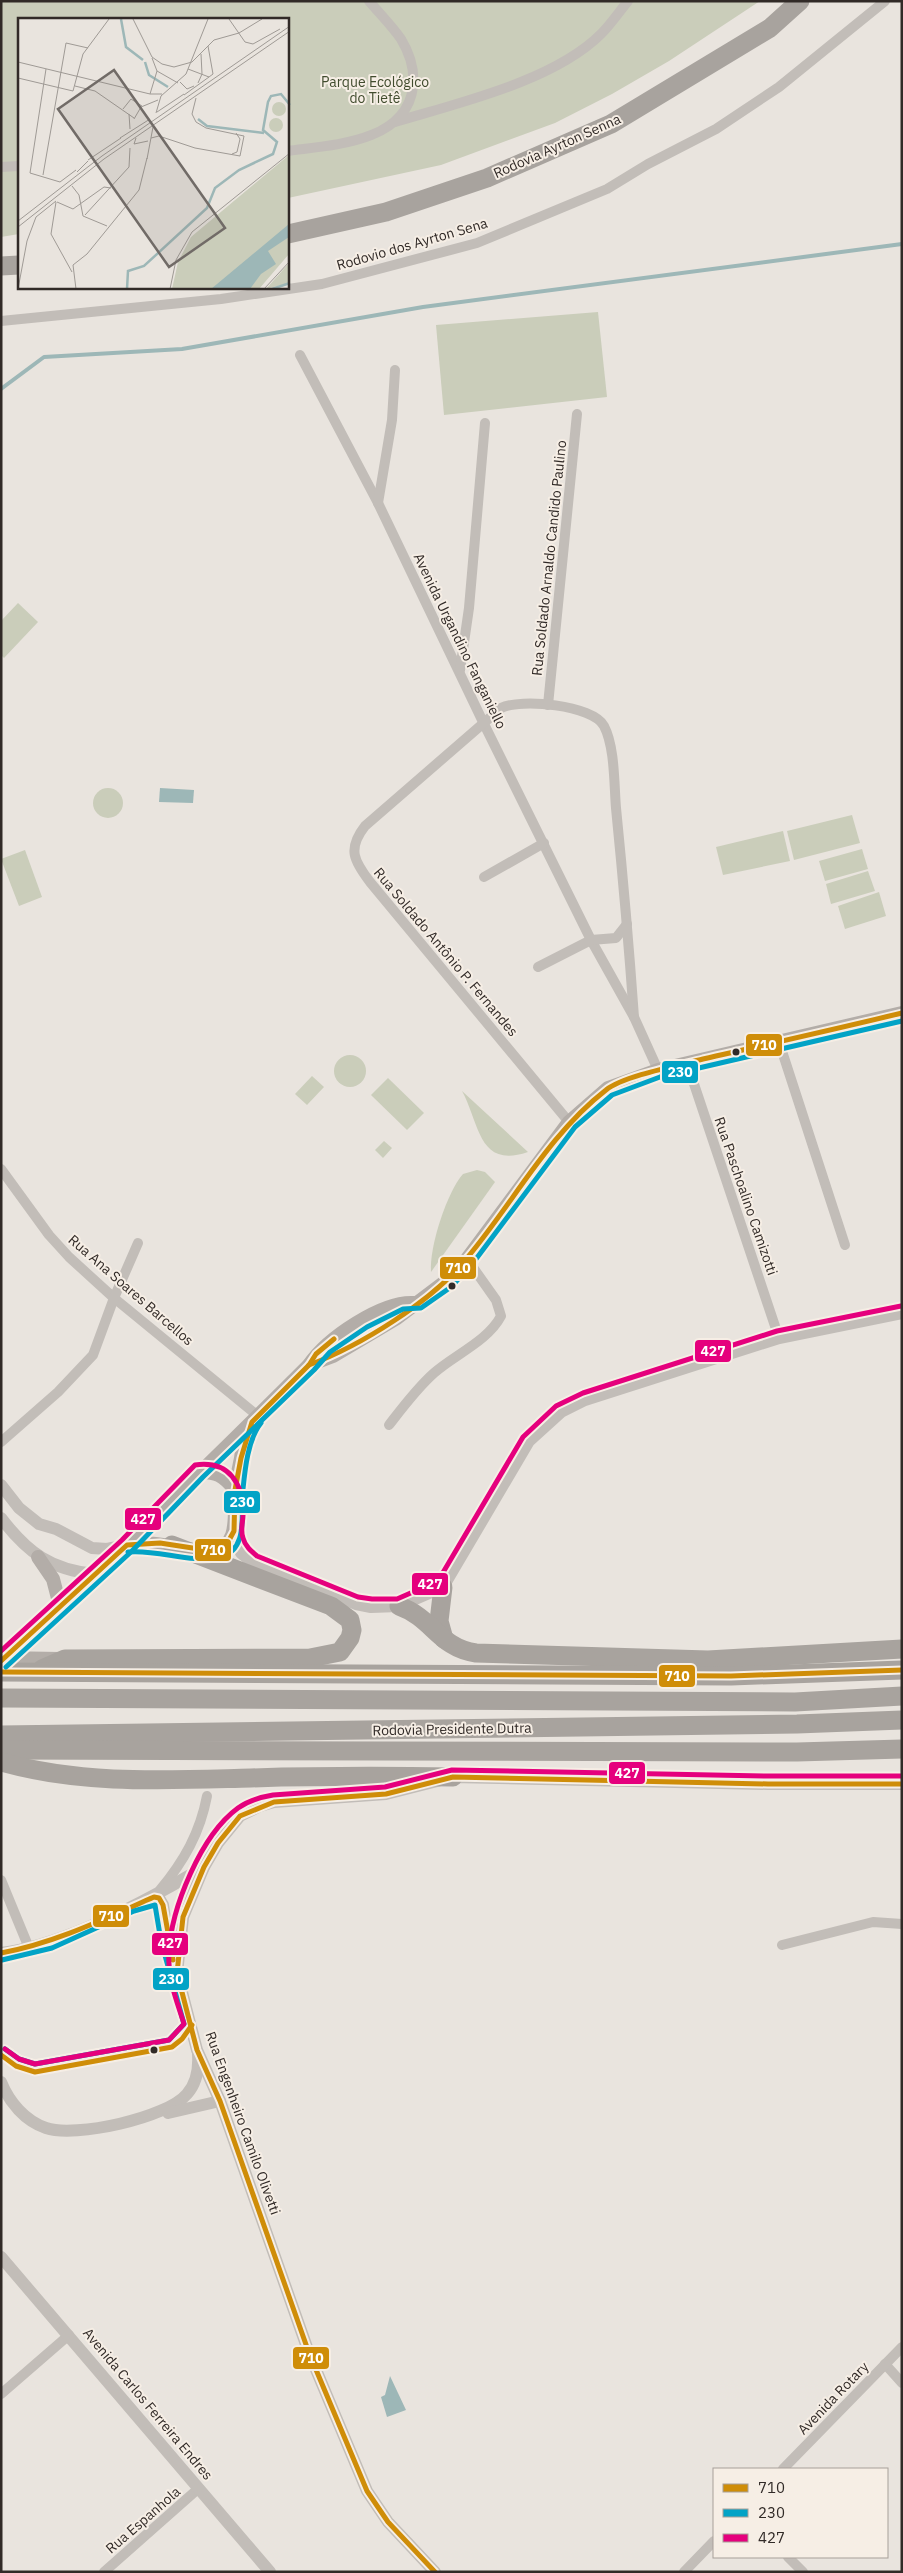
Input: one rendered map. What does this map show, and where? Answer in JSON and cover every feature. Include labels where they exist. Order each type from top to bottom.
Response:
[{"type":"highway","name":"Rodovia Ayrton Senna","points":[[289,234],[386,212],[487,178],[610,124],[770,28],[800,1]]},
{"type":"highway","points":[[1,266],[18,265]]},
{"type":"highway","points":[[18,1672],[66,1659],[330,1656],[344,1648],[352,1630],[350,1620],[332,1606],[172,1545]]},
{"type":"highway","points":[[443,1587],[439,1621],[444,1640]]},
{"type":"highway","points":[[399,1606],[423,1618],[444,1640],[464,1651],[476,1653],[708,1660],[902,1649]]},
{"type":"highway","points":[[18,1672],[731,1676],[902,1670]]},
{"type":"highway","name":"Rodovia Presidente Dutra","points":[[1,1698],[795,1702],[902,1696]]},
{"type":"highway","name":"Rodovia Presidente Dutra","points":[[1,1734],[797,1724],[902,1720]]},
{"type":"highway","name":"Rodovia Presidente Dutra","points":[[1,1750],[797,1752],[902,1749]]},
{"type":"highway","points":[[1,1762],[58,1775],[122,1779],[320,1776],[453,1777]]},
{"type":"main road","points":[[6,1655],[127,1545],[198,1472],[309,1365],[333,1356],[397,1318],[414,1303],[446,1281],[467,1259],[569,1122],[608,1088],[658,1070],[902,1013]]},
{"type":"main road","points":[[127,1545],[150,1542],[212,1551],[227,1544],[234,1531],[236,1517],[235,1490],[240,1458],[255,1419]]},
{"type":"main road","points":[[198,1472],[215,1472],[226,1478],[235,1490]]},
{"type":"main road","points":[[38,1557],[53,1579],[60,1606]]},
{"type":"main road","points":[[6,1655],[66,1659]]},
{"type":"street","points":[[369,1],[401,39],[410,58],[414,76],[412,95],[407,108],[395,122]]},
{"type":"street","points":[[289,151],[346,142],[378,132],[395,122],[512,86],[592,42],[628,1]]},
{"type":"street","name":"Rodovio dos Ayrton Sena","points":[[289,289],[322,284],[477,243],[607,189],[648,164],[716,129],[779,87],[885,1]]},
{"type":"street","points":[[1,167],[18,166]]},
{"type":"street","name":"Rodovio dos Ayrton Sena","points":[[1,321],[221,299],[288,289]]},
{"type":"street","name":"Avenida Urgandino Fanganiello","points":[[300,355],[378,503],[460,670],[484,724],[591,940],[634,1017],[658,1070]]},
{"type":"street","points":[[378,503],[392,420],[395,370]]},
{"type":"street","name":"Rua Soldado Arnaldo Candido Paulino","points":[[548,705],[577,414]]},
{"type":"street","points":[[460,670],[469,608],[485,423]]},
{"type":"street","name":"Rua Soldado Antônio P. Fernandes","points":[[569,1122],[370,882],[354,855],[357,836],[365,826],[501,708],[509,704],[548,705],[597,717],[603,724],[609,739],[634,1017]]},
{"type":"street","points":[[484,877],[544,843]]},
{"type":"street","points":[[538,967],[591,940],[616,938],[627,924]]},
{"type":"street","points":[[779,1042],[845,1245]]},
{"type":"street","name":"Rua Paschoalino Camizotti","points":[[687,1063],[779,1338]]},
{"type":"street","name":"Rua Ana Soares Barcellos","points":[[1,1169],[62,1250],[114,1298],[255,1419]]},
{"type":"street","points":[[1,1442],[58,1392],[93,1355],[114,1298],[138,1243]]},
{"type":"street","points":[[389,1425],[420,1386],[435,1372],[492,1329],[501,1316],[496,1300],[467,1259]]},
{"type":"street","points":[[234,1531],[241,1553],[261,1567],[356,1604],[371,1607],[399,1606],[443,1587],[529,1441],[561,1412],[585,1400],[779,1338],[902,1313]]},
{"type":"street","points":[[1,1485],[21,1510],[39,1524],[56,1529],[92,1548],[108,1549],[127,1545]]},
{"type":"street","points":[[21,1510],[4,1521],[38,1557],[63,1569],[96,1574]]},
{"type":"street","name":"Rua Engenheiro Camilo Olivetti","points":[[435,2572],[388,2522],[367,2491],[309,2353],[220,2101],[198,2050],[177,1973],[183,1917],[204,1867],[235,1822],[248,1811],[260,1806],[274,1802],[386,1794],[453,1777],[768,1784],[902,1784]]},
{"type":"street","points":[[154,1897],[175,1872],[191,1847],[203,1819],[207,1796]]},
{"type":"street","points":[[1,1953],[29,1948],[154,1897],[204,1867]]},
{"type":"street","points":[[1,1880],[29,1948]]},
{"type":"street","points":[[154,1897],[159,1898],[163,1905],[168,1939],[177,1973]]},
{"type":"street","points":[[782,1945],[873,1922],[902,1924]]},
{"type":"street","points":[[1,1961],[14,1952]]},
{"type":"street","points":[[148,2117],[173,2105],[188,2093],[196,2077],[198,2050]]},
{"type":"street","points":[[1,2082],[10,2099],[20,2110],[38,2124],[50,2129],[82,2130],[220,2101]]},
{"type":"street","name":"Avenida Carlos Ferreira Endres","points":[[1,2257],[270,2572]]},
{"type":"street","points":[[1,2394],[69,2335]]},
{"type":"street","name":"Avenida Rotary","points":[[784,2468],[902,2347]]},
{"type":"street","points":[[885,2364],[902,2383]]},
{"type":"street","name":"Rua Espanhola","points":[[104,2572],[199,2488]]},
{"type":"street","points":[[684,2572],[713,2542]]},
{"type":"street","points":[[789,2558],[803,2572]]},
{"type":"green space","name":"Parque Ecológico do Tietê","points":[[1,1],[760,1],[669,61],[612,94],[555,123],[441,165],[289,198],[289,18],[18,18],[18,234],[1,237]]},
{"type":"green space","points":[[598,312],[607,397],[444,415],[436,325]]},
{"type":"green space","points":[[18,603],[38,622],[4,658],[1,655],[1,621]]},
{"type":"green space","points":[[108,788],[114,789],[122,797],[122,809],[114,817],[108,818],[102,817],[94,809],[93,803],[94,797],[102,789]]},
{"type":"green space","points":[[852,815],[860,843],[794,860],[787,831]]},
{"type":"green space","points":[[783,831],[790,861],[723,875],[716,847]]},
{"type":"green space","points":[[862,849],[868,869],[825,881],[819,861]]},
{"type":"green space","points":[[25,850],[42,897],[19,906],[1,859]]},
{"type":"green space","points":[[868,871],[875,891],[831,904],[826,884]]},
{"type":"green space","points":[[879,892],[886,916],[845,929],[838,906]]},
{"type":"green space","points":[[350,1055],[356,1056],[361,1060],[365,1065],[365,1077],[361,1082],[356,1086],[350,1087],[344,1086],[339,1082],[335,1077],[334,1071],[335,1065],[339,1060],[344,1056]]},
{"type":"green space","points":[[312,1076],[324,1087],[307,1105],[295,1094]]},
{"type":"green space","points":[[388,1078],[424,1113],[407,1130],[371,1095]]},
{"type":"green space","points":[[462,1091],[528,1152],[512,1156],[499,1154],[490,1149],[483,1140]]},
{"type":"green space","points":[[384,1141],[392,1148],[383,1158],[375,1150]]},
{"type":"green space","points":[[477,1170],[485,1172],[495,1182],[431,1272],[433,1249],[445,1206],[463,1174]]},
{"type":"water","points":[[160,788],[194,790],[193,803],[159,802]]},
{"type":"water","points":[[390,2376],[406,2410],[387,2417],[381,2397],[385,2395]]},
{"type":"waterway","points":[[1,389],[44,357],[182,349],[423,307],[902,244]]},
{"type":"transit line","name":"710","points":[[309,1365],[329,1357],[372,1334],[416,1306],[453,1274],[484,1237],[532,1170],[566,1127],[585,1108],[614,1085],[667,1068],[902,1013]]},
{"type":"transit line","name":"230","points":[[6,1667],[132,1551],[203,1477],[314,1370],[330,1352],[367,1327],[403,1309],[421,1308],[451,1287],[473,1263],[575,1127],[612,1095],[660,1077],[902,1021]]},
{"type":"transit line","name":"427","points":[[1,1651],[122,1540],[195,1465],[207,1464],[217,1466],[232,1476],[241,1493],[243,1504],[242,1535],[247,1546],[257,1556],[358,1597],[397,1599],[438,1581],[523,1437],[556,1406],[583,1393],[777,1331],[901,1306]]},
{"type":"transit line","name":"710","points":[[1,1661],[127,1545],[160,1543],[212,1551],[227,1544],[234,1531],[235,1490],[241,1458],[252,1422],[309,1365],[316,1354],[334,1339]]},
{"type":"transit line","name":"230","points":[[128,1552],[209,1559],[220,1557],[236,1547],[242,1529],[246,1464],[253,1437],[261,1423]]},
{"type":"transit line","name":"710","points":[[1,1672],[731,1676],[902,1670]]},
{"type":"transit line","name":"427","points":[[5,2049],[19,2059],[35,2064],[169,2040],[184,2024],[173,1989],[169,1962],[171,1935],[182,1894],[200,1854],[224,1820],[238,1808],[259,1798],[273,1795],[385,1787],[452,1770],[768,1776],[902,1776]]},
{"type":"transit line","name":"710","points":[[435,2572],[388,2522],[367,2491],[309,2353],[220,2101],[197,2050],[177,1973],[183,1917],[204,1867],[218,1843],[240,1816],[274,1802],[386,1794],[453,1777],[768,1784],[902,1784]]},
{"type":"transit line","name":"710","points":[[1,1953],[60,1937],[154,1897],[159,1898],[163,1905],[173,1960]]},
{"type":"transit line","name":"230","points":[[2,1960],[52,1948],[134,1911],[155,1905],[161,1941],[184,2024],[169,2040],[35,2064],[19,2059],[5,2049]]},
{"type":"transit line","name":"710","points":[[1,2055],[16,2066],[35,2072],[172,2047],[182,2039],[192,2025]]}]
